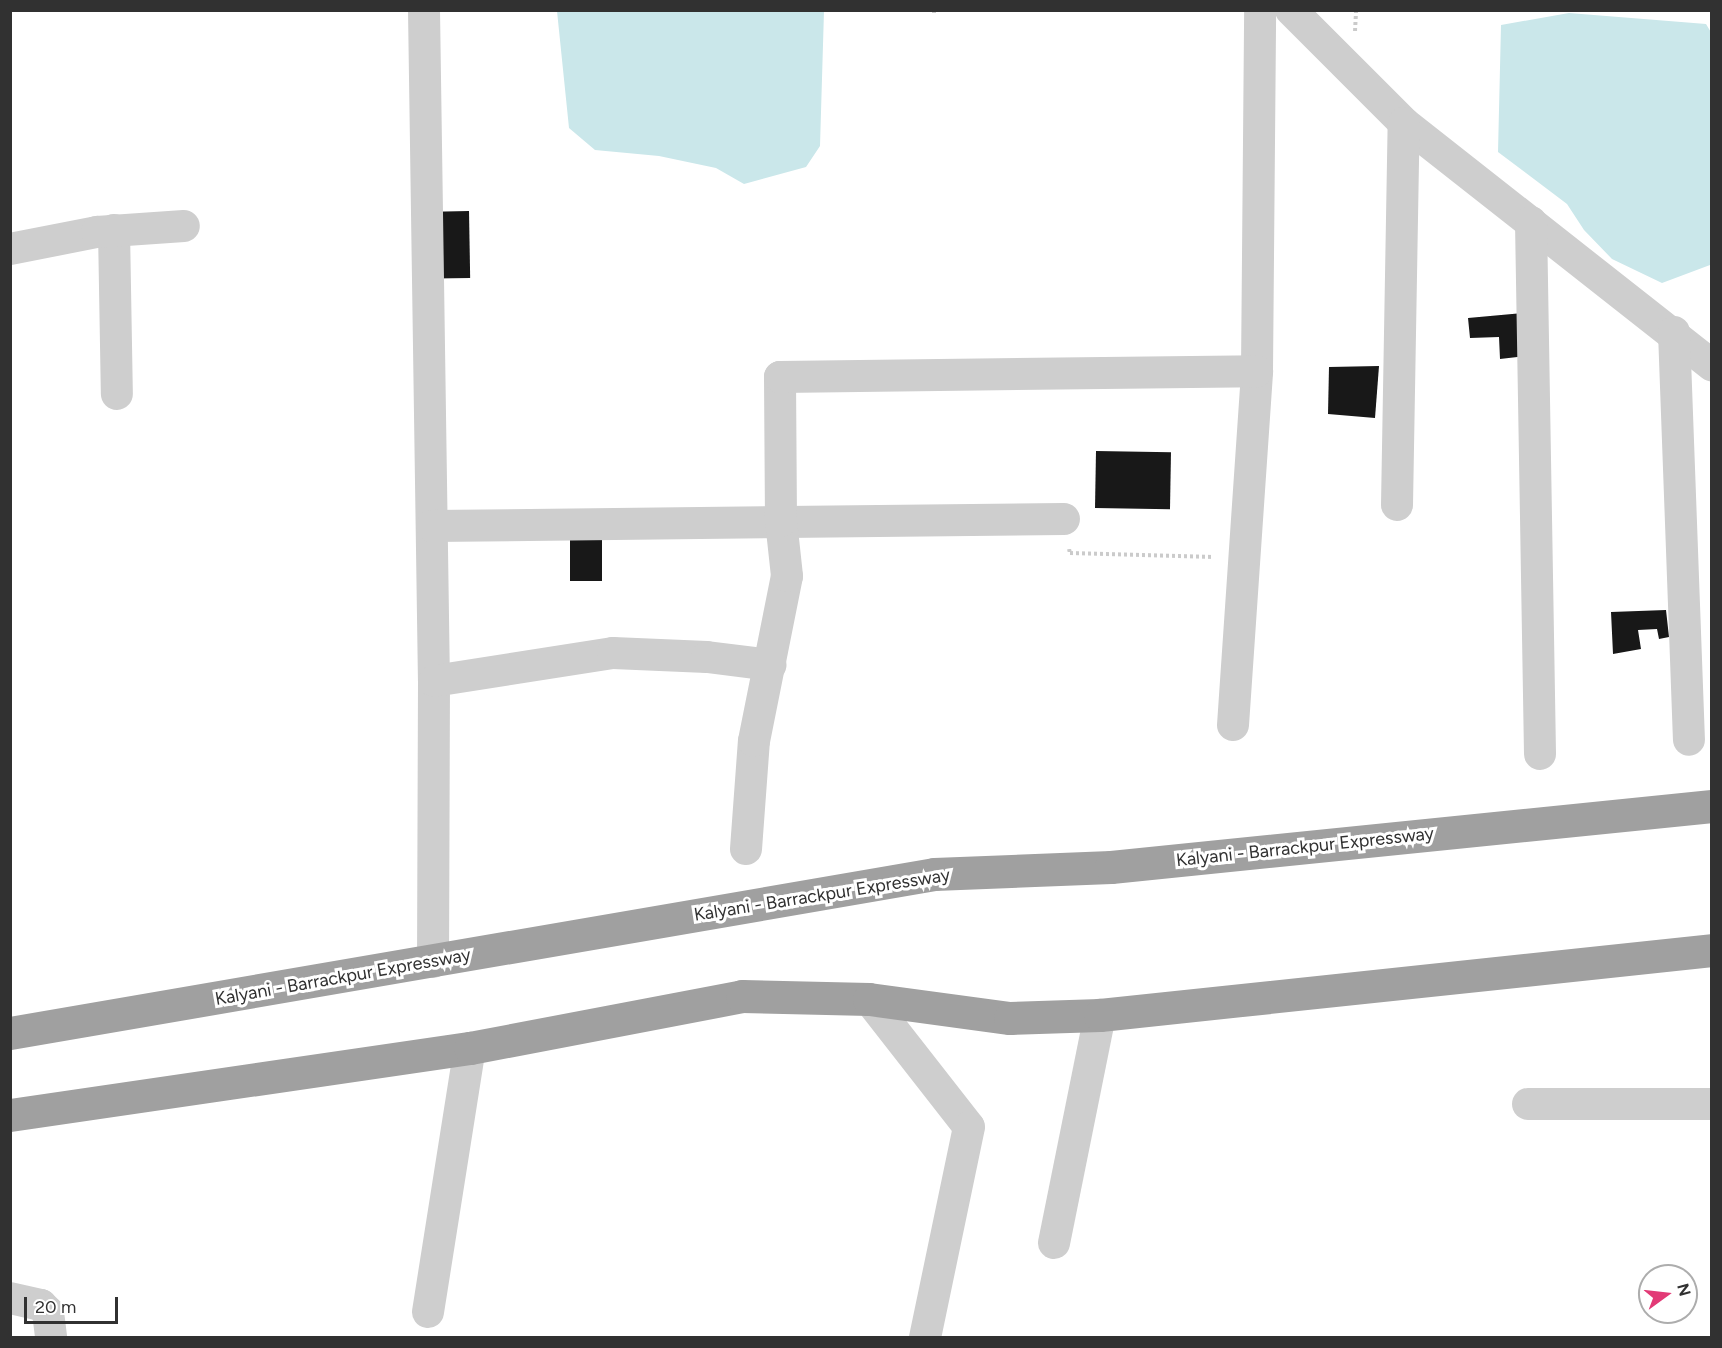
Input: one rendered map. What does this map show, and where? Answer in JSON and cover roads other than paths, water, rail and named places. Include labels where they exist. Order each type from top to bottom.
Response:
[{"type":"highway","name":"Kalyani - Barrackpur Expressway","points":[[10,1033],[934,874],[1111,867],[1712,807]]},
{"type":"highway","points":[[10,1115],[470,1048],[742,996],[868,999],[1010,1018],[1100,1015],[1712,950]]},
{"type":"street","points":[[424,10],[434,681],[433,962]]},
{"type":"street","points":[[1233,725],[1257,371],[1260,10]]},
{"type":"street","points":[[1291,10],[1404,123],[1674,332],[1712,365]]},
{"type":"street","points":[[1396,505],[1404,123]]},
{"type":"street","points":[[1531,222],[1540,754]]},
{"type":"street","points":[[10,249],[114,230],[184,226]]},
{"type":"street","points":[[114,230],[117,394]]},
{"type":"street","points":[[1674,332],[1689,740]]},
{"type":"street","points":[[747,849],[754,741],[787,576],[781,521],[780,377],[1257,371]]},
{"type":"street","points":[[432,526],[1064,519]]},
{"type":"street","points":[[434,681],[613,653],[707,657],[770,664]]},
{"type":"street","points":[[868,999],[969,1127],[925,1338]]},
{"type":"street","points":[[1054,1243],[1100,1015]]},
{"type":"street","points":[[428,1312],[470,1048]]},
{"type":"street","points":[[1528,1104],[1712,1104]]},
{"type":"street","points":[[10,1298],[41,1305],[48,1312],[51,1338]]},
{"type":"water","points":[[557,11],[824,11],[820,146],[806,167],[744,184],[716,168],[659,156],[595,150],[569,128]]},
{"type":"water","points":[[1569,13],[1706,24],[1712,34],[1710,265],[1662,283],[1612,259],[1584,230],[1567,204],[1498,152],[1501,25]]}]
